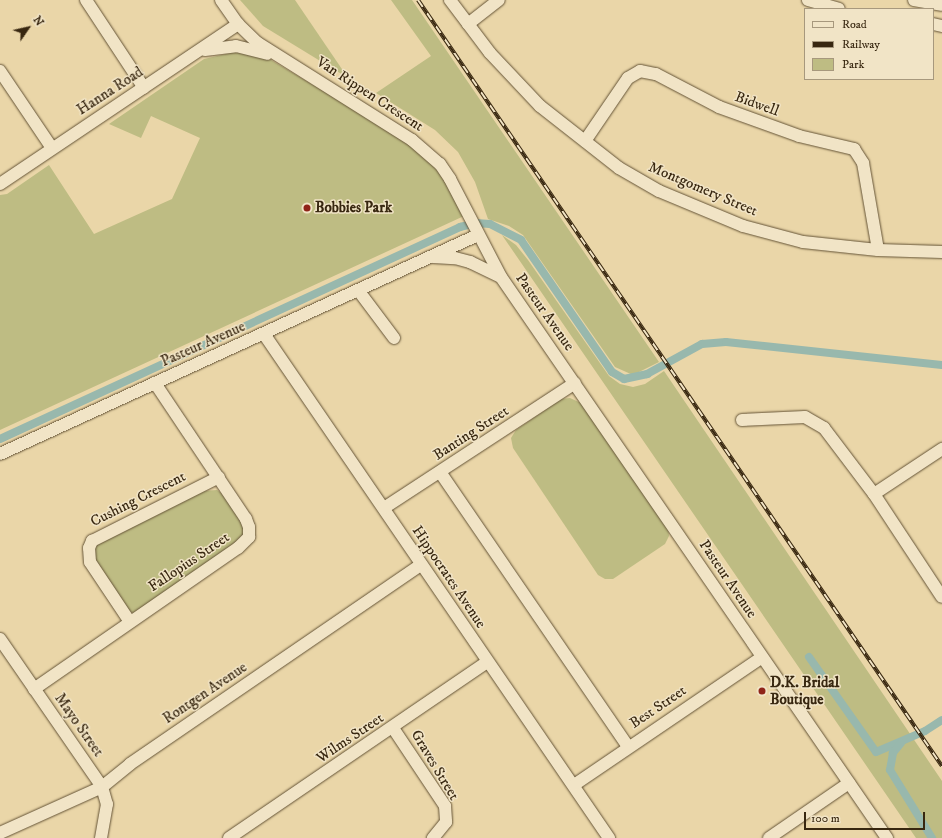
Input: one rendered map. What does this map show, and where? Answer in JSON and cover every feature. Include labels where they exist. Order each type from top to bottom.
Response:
[{"type":"street","points":[[86,0],[144,88]]},
{"type":"street","name":"Van Rippen Crescent","points":[[222,0],[238,24],[258,43],[298,66],[428,152],[450,179],[471,217],[478,234]]},
{"type":"street","name":"Montgomery Street","points":[[450,0],[507,73],[540,106],[619,168],[659,191],[743,226],[803,242],[878,250],[942,252]]},
{"type":"street","points":[[468,24],[499,0]]},
{"type":"street","points":[[808,0],[836,8]]},
{"type":"street","points":[[918,0],[936,0]]},
{"type":"street","points":[[918,0],[942,5]]},
{"type":"street","name":"Hanna Road","points":[[0,184],[52,148],[201,51],[238,24]]},
{"type":"street","points":[[201,51],[225,46],[249,48],[298,66]]},
{"type":"street","points":[[0,71],[52,148]]},
{"type":"street","name":"Bidwell","points":[[585,141],[628,78],[640,71],[656,74],[719,107],[799,136],[854,149],[863,163],[878,250]]},
{"type":"street","name":"Pasteur Avenue","points":[[0,454],[264,334],[478,234],[502,277],[850,783],[886,838]]},
{"type":"street","points":[[427,257],[455,258],[480,266],[502,277]]},
{"type":"street","points":[[358,290],[394,338]]},
{"type":"street","name":"Hippocrates Avenue","points":[[264,334],[384,508],[487,662],[574,785],[609,838]]},
{"type":"street","name":"Fallopius Street","points":[[34,689],[247,542],[249,527],[219,477],[155,383]]},
{"type":"street","name":"Banting Street","points":[[384,508],[576,383]]},
{"type":"street","points":[[557,394],[571,392],[586,398]]},
{"type":"street","points":[[742,420],[805,417],[817,422],[832,437],[874,494],[942,597]]},
{"type":"street","points":[[874,494],[942,449]]},
{"type":"street","points":[[440,472],[628,747]]},
{"type":"street","name":"Cushing Crescent","points":[[130,622],[90,562],[89,548],[92,541],[219,477]]},
{"type":"street","name":"Rontgen Avenue","points":[[0,833],[102,787],[130,764],[421,565]]},
{"type":"street","name":"Mayo Street","points":[[0,638],[102,787],[107,804],[101,838]]},
{"type":"street","name":"Best Street","points":[[574,785],[762,657]]},
{"type":"street","name":"Wilms Street","points":[[229,838],[394,728],[487,662]]},
{"type":"street","name":"Graves Street","points":[[394,728],[445,806],[446,822],[433,838]]},
{"type":"street","points":[[769,838],[850,783]]},
{"type":"green space","points":[[240,0],[295,0],[348,78],[263,26]]},
{"type":"green space","points":[[391,0],[412,0],[659,362],[633,375],[615,367],[523,235],[509,226],[488,219],[475,182],[458,152],[435,130],[376,93],[431,56]]},
{"type":"green space","name":"Bobbies Park","points":[[239,51],[271,60],[416,146],[436,163],[464,216],[0,430],[0,195],[7,194],[49,165],[94,234],[172,199],[200,138],[151,116],[141,138],[109,124],[204,59]]},
{"type":"green space","points":[[502,235],[516,245],[528,260],[609,376],[620,384],[633,387],[645,384],[664,371],[942,781],[942,838],[916,838]]},
{"type":"green space","points":[[570,398],[583,404],[668,527],[669,536],[665,544],[613,579],[605,579],[598,575],[513,448],[511,438],[516,430],[561,399]]},
{"type":"green space","points":[[217,490],[224,495],[246,526],[244,540],[134,613],[125,609],[91,553],[92,547],[203,491]]},
{"type":"waterway","points":[[0,439],[460,227],[476,223],[490,224],[521,240],[612,372],[624,379],[647,374],[702,344],[726,342],[942,365]]},
{"type":"waterway","points":[[809,657],[876,752],[925,731],[942,720]]},
{"type":"waterway","points":[[901,743],[893,753],[890,770],[932,838]]},
{"type":"railway","points":[[418,0],[942,766]]},
{"type":"place","name":"Bobbies Park","points":[[307,208]]},
{"type":"place","name":"D.K. Bridal Boutique","points":[[762,691]]}]
